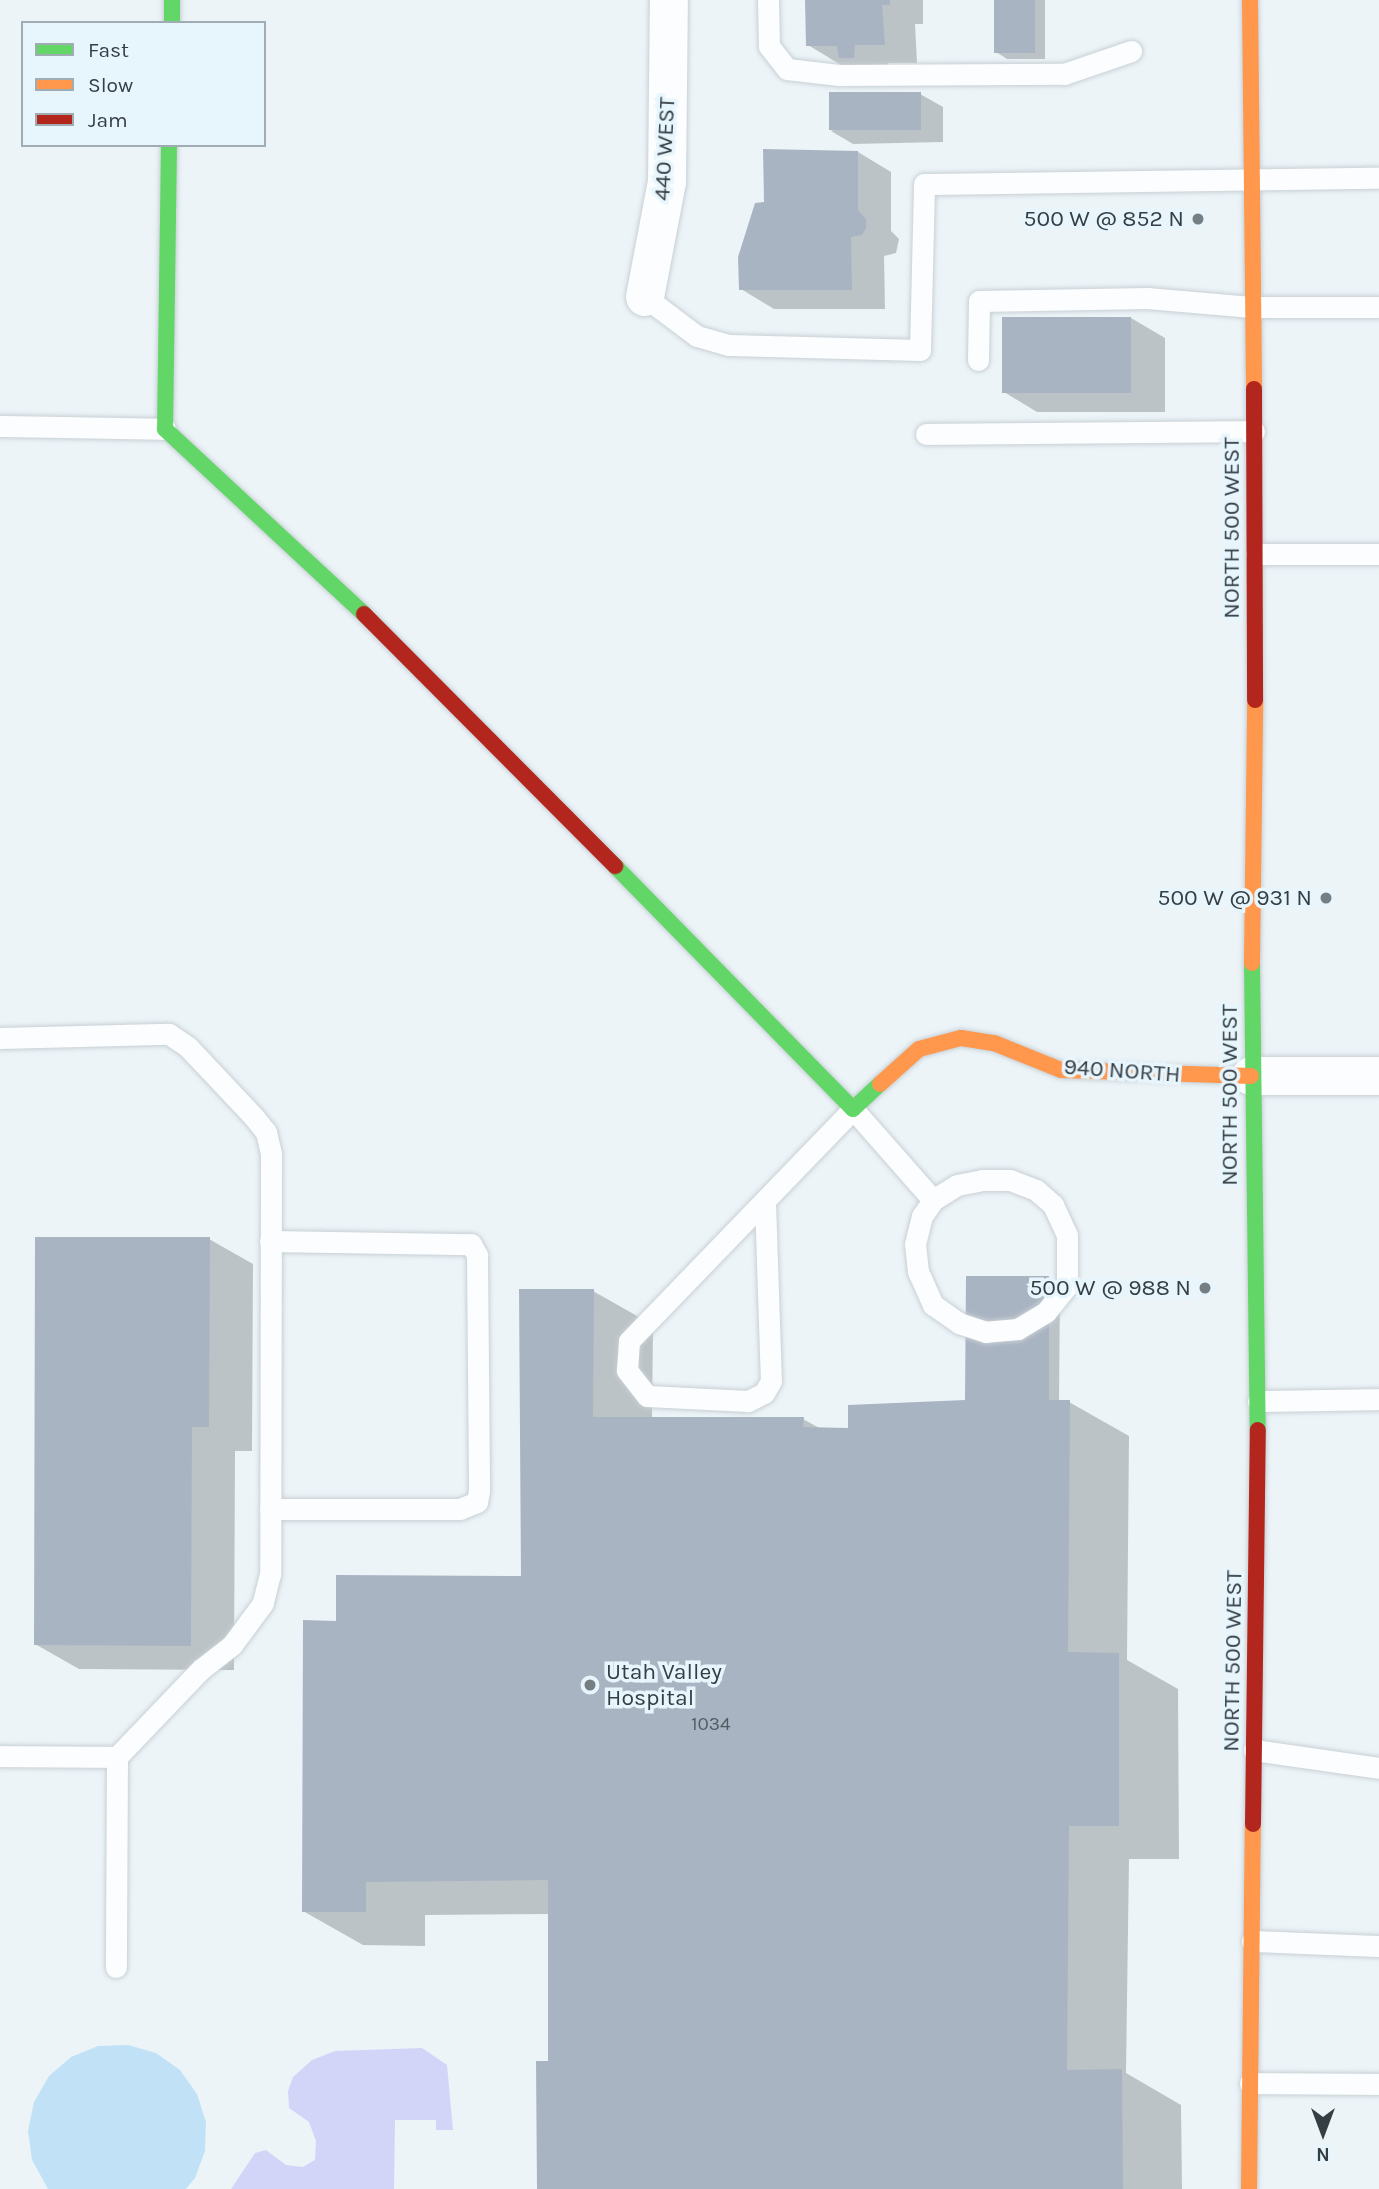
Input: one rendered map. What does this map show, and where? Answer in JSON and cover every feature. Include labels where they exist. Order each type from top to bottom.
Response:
[{"type":"main road","points":[[172,0],[172,21]]},
{"type":"main road","name":"NORTH 500 WEST","points":[[1249,2189],[1258,1401],[1251,1076],[1256,554],[1250,0]]},
{"type":"main road","points":[[169,147],[165,429],[410,657],[853,1109]]},
{"type":"main road","name":"940 NORTH","points":[[853,1109],[919,1049],[961,1038],[994,1043],[1061,1070],[1083,1073],[1251,1076]]},
{"type":"street","name":"440 WEST","points":[[645,297],[667,182],[669,0]]},
{"type":"street","name":"940 NORTH","points":[[1251,1076],[1379,1076]]},
{"type":"lane","points":[[768,0],[769,46],[787,69],[839,75],[1064,74],[1131,51]]},
{"type":"lane","points":[[645,297],[697,336],[729,345],[920,350],[924,184],[1379,178]]},
{"type":"lane","points":[[978,360],[979,301],[1147,298],[1252,307],[1379,307]]},
{"type":"lane","points":[[0,426],[165,429]]},
{"type":"lane","points":[[926,434],[1254,431]]},
{"type":"lane","points":[[1256,554],[1379,554]]},
{"type":"lane","points":[[0,1038],[147,1031],[169,1034],[188,1047],[266,1132],[271,1153],[270,1574],[263,1603],[251,1624],[117,1757],[116,1967]]},
{"type":"lane","points":[[765,1202],[771,1381],[764,1393],[748,1401],[647,1396],[626,1370],[629,1341],[853,1109],[933,1200]]},
{"type":"lane","points":[[1010,1180],[1035,1190],[1053,1205],[1063,1220],[1070,1259],[1066,1286],[1046,1312],[1018,1329],[986,1332],[959,1323],[933,1305],[918,1272],[915,1244],[922,1216],[933,1200],[957,1185],[1010,1180]]},
{"type":"lane","points":[[270,1241],[471,1244],[477,1255],[479,1490],[477,1502],[460,1509],[270,1509]]},
{"type":"lane","points":[[1258,1401],[1379,1399]]},
{"type":"lane","points":[[1254,1750],[1379,1768]]},
{"type":"lane","points":[[0,1756],[117,1757]]},
{"type":"lane","points":[[1252,1941],[1379,1946]]},
{"type":"lane","points":[[1251,2083],[1379,2084]]},
{"type":"shaded area","points":[[128,2045],[156,2053],[180,2070],[197,2094],[206,2122],[205,2151],[195,2178],[186,2189],[48,2189],[32,2160],[28,2131],[34,2102],[49,2076],[71,2057],[98,2046]]},
{"type":"shaded area","points":[[422,2048],[447,2065],[453,2130],[436,2130],[436,2120],[395,2120],[394,2189],[231,2189],[255,2153],[266,2150],[286,2165],[303,2167],[315,2160],[316,2141],[309,2122],[289,2108],[288,2091],[293,2077],[312,2060],[335,2051]]},
{"type":"building","points":[[805,0],[890,0],[890,5],[882,5],[885,45],[855,45],[854,58],[839,58],[837,46],[806,46]]},
{"type":"building","points":[[994,0],[1035,0],[1035,53],[994,53]]},
{"type":"building","points":[[829,92],[921,92],[921,130],[829,130]]},
{"type":"building","points":[[763,149],[858,151],[858,210],[866,219],[866,228],[862,235],[851,237],[852,290],[739,290],[738,257],[755,203],[764,202]]},
{"type":"building","points":[[1002,317],[1131,317],[1131,393],[1002,393]]},
{"type":"building","points":[[35,1237],[210,1237],[209,1427],[192,1427],[191,1646],[34,1645]]},
{"type":"building","points":[[966,1276],[1049,1276],[1049,1400],[1070,1400],[1068,1652],[1119,1653],[1119,1826],[1069,1826],[1067,2070],[1122,2069],[1123,2189],[537,2189],[536,2061],[548,2061],[548,1880],[366,1882],[366,1912],[302,1912],[303,1620],[336,1621],[336,1575],[521,1576],[519,1289],[594,1289],[593,1417],[804,1417],[803,1427],[848,1428],[848,1405],[965,1400]]},
{"type":"traffic: fast","points":[[172,0],[172,21]]},
{"type":"traffic: fast","points":[[169,147],[165,429],[364,614]]},
{"type":"traffic: fast","points":[[615,866],[853,1109],[880,1084]]},
{"type":"traffic: fast","points":[[1252,963],[1258,1430]]},
{"type":"traffic: slow","points":[[1250,0],[1254,389]]},
{"type":"traffic: slow","points":[[1252,963],[1255,700]]},
{"type":"traffic: slow","points":[[880,1084],[919,1049],[961,1038],[994,1043],[1061,1070],[1251,1076]]},
{"type":"traffic: slow","points":[[1249,2189],[1253,1824]]},
{"type":"traffic: jam","points":[[1254,389],[1255,700]]},
{"type":"traffic: jam","points":[[364,614],[615,866]]},
{"type":"traffic: jam","points":[[1253,1824],[1258,1430]]},
{"type":"place","name":"500 W @ 852 N","points":[[1198,219]]},
{"type":"place","name":"500 W @ 931 N","points":[[1326,898]]},
{"type":"place","name":"500 W @ 988 N","points":[[1205,1288]]},
{"type":"place","name":"Utah Valley Hospital","points":[[590,1685]]}]
